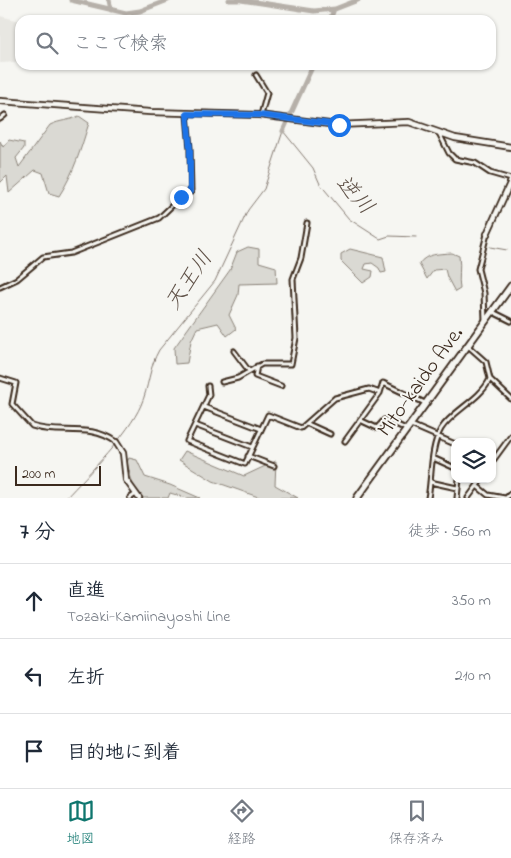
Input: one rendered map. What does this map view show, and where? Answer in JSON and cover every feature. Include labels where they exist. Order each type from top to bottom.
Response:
[{"type":"highway","name":"Mito-kaido Ave.","points":[[357,498],[511,286]]},
{"type":"main road","points":[[0,101],[187,114],[261,115],[337,125],[409,122],[462,139],[511,147]]},
{"type":"main road","points":[[487,234],[511,180]]},
{"type":"main road","points":[[114,441],[123,453],[126,480],[138,496]]},
{"type":"street","points":[[256,75],[267,93],[261,115]]},
{"type":"street","points":[[0,287],[17,279],[42,257],[71,253],[159,218],[178,199],[190,192],[190,149],[187,114]]},
{"type":"street","points":[[0,118],[5,115]]},
{"type":"street","points":[[438,132],[454,159],[475,163],[490,174],[511,180]]},
{"type":"street","points":[[222,382],[238,378],[257,366],[291,364],[296,338],[296,309],[292,284],[301,258],[307,223]]},
{"type":"street","points":[[485,322],[484,293],[478,269],[487,234]]},
{"type":"street","points":[[492,312],[511,322]]},
{"type":"street","points":[[468,346],[486,362],[490,379],[511,398]]},
{"type":"street","points":[[234,351],[249,371]]},
{"type":"street","points":[[257,366],[255,376],[281,386]]},
{"type":"street","points":[[0,378],[16,384],[12,404],[32,426],[70,430],[79,429],[114,441]]},
{"type":"street","points":[[428,498],[434,458],[441,429],[484,388],[490,379]]},
{"type":"street","points":[[345,441],[380,393],[384,383],[426,403]]},
{"type":"street","points":[[208,386],[210,392],[188,441],[244,464],[268,415],[297,428],[308,424],[335,398],[369,389],[380,393]]},
{"type":"street","points":[[204,407],[261,429]]},
{"type":"street","points":[[360,420],[377,428],[384,420],[387,420],[451,442]]},
{"type":"street","points":[[308,424],[330,434]]},
{"type":"street","points":[[195,425],[252,447]]},
{"type":"street","points":[[496,457],[511,436]]},
{"type":"street","points":[[248,456],[274,466]]},
{"type":"street","points":[[434,458],[451,466]]},
{"type":"street","points":[[430,482],[457,488]]},
{"type":"street","points":[[457,498],[458,483]]},
{"type":"street","points":[[468,498],[479,483]]},
{"type":"street","points":[[477,486],[488,496],[505,498],[511,493]]},
{"type":"street","points":[[130,498],[138,496]]},
{"type":"shaded area","points":[[0,16],[15,20],[15,62],[0,63]]},
{"type":"shaded area","points":[[79,116],[89,123],[73,169],[59,196],[49,193],[43,173],[35,170],[9,193],[7,176],[0,183],[0,141],[3,147],[9,140],[24,143],[24,148],[16,158],[19,167],[50,125]]},
{"type":"shaded area","points":[[248,247],[259,249],[259,262],[276,267],[277,283],[239,284],[238,295],[229,315],[236,329],[227,336],[218,323],[197,328],[191,341],[187,363],[175,364],[174,348],[230,270],[237,252]]},
{"type":"shaded area","points":[[350,249],[383,257],[386,272],[381,273],[379,268],[372,263],[366,264],[364,269],[373,271],[372,277],[363,283],[341,261],[341,254]]},
{"type":"shaded area","points":[[452,253],[459,256],[460,260],[460,289],[455,292],[445,269],[434,270],[427,279],[419,264],[429,256]]},
{"type":"shaded area","points":[[185,451],[244,476],[276,461],[275,485],[298,498],[261,498],[213,481],[179,460]]},
{"type":"shaded area","points":[[129,458],[137,460],[145,477],[200,498],[187,498],[170,493],[168,498],[143,498],[133,486],[127,462]]},
{"type":"waterway","points":[[71,0],[126,13],[140,11],[168,0]]},
{"type":"waterway","points":[[109,0],[111,10]]},
{"type":"waterway","points":[[229,0],[238,0]]},
{"type":"waterway","points":[[241,0],[314,11],[335,9],[358,0]]},
{"type":"waterway","name":"天王川","points":[[332,15],[334,9]]},
{"type":"waterway","name":"天王川","points":[[283,131],[311,70]]},
{"type":"waterway","name":"天王川","points":[[66,498],[107,453],[135,417],[144,398],[153,363],[159,350],[215,281],[248,210],[264,189],[283,131],[313,168],[320,184],[349,219],[380,239],[389,236],[416,237]]},
{"type":"waterway","name":"逆川","points":[[490,247],[507,250]]},
{"type":"route","points":[[181,197],[190,192],[190,149],[187,114],[259,115],[339,125]]}]
